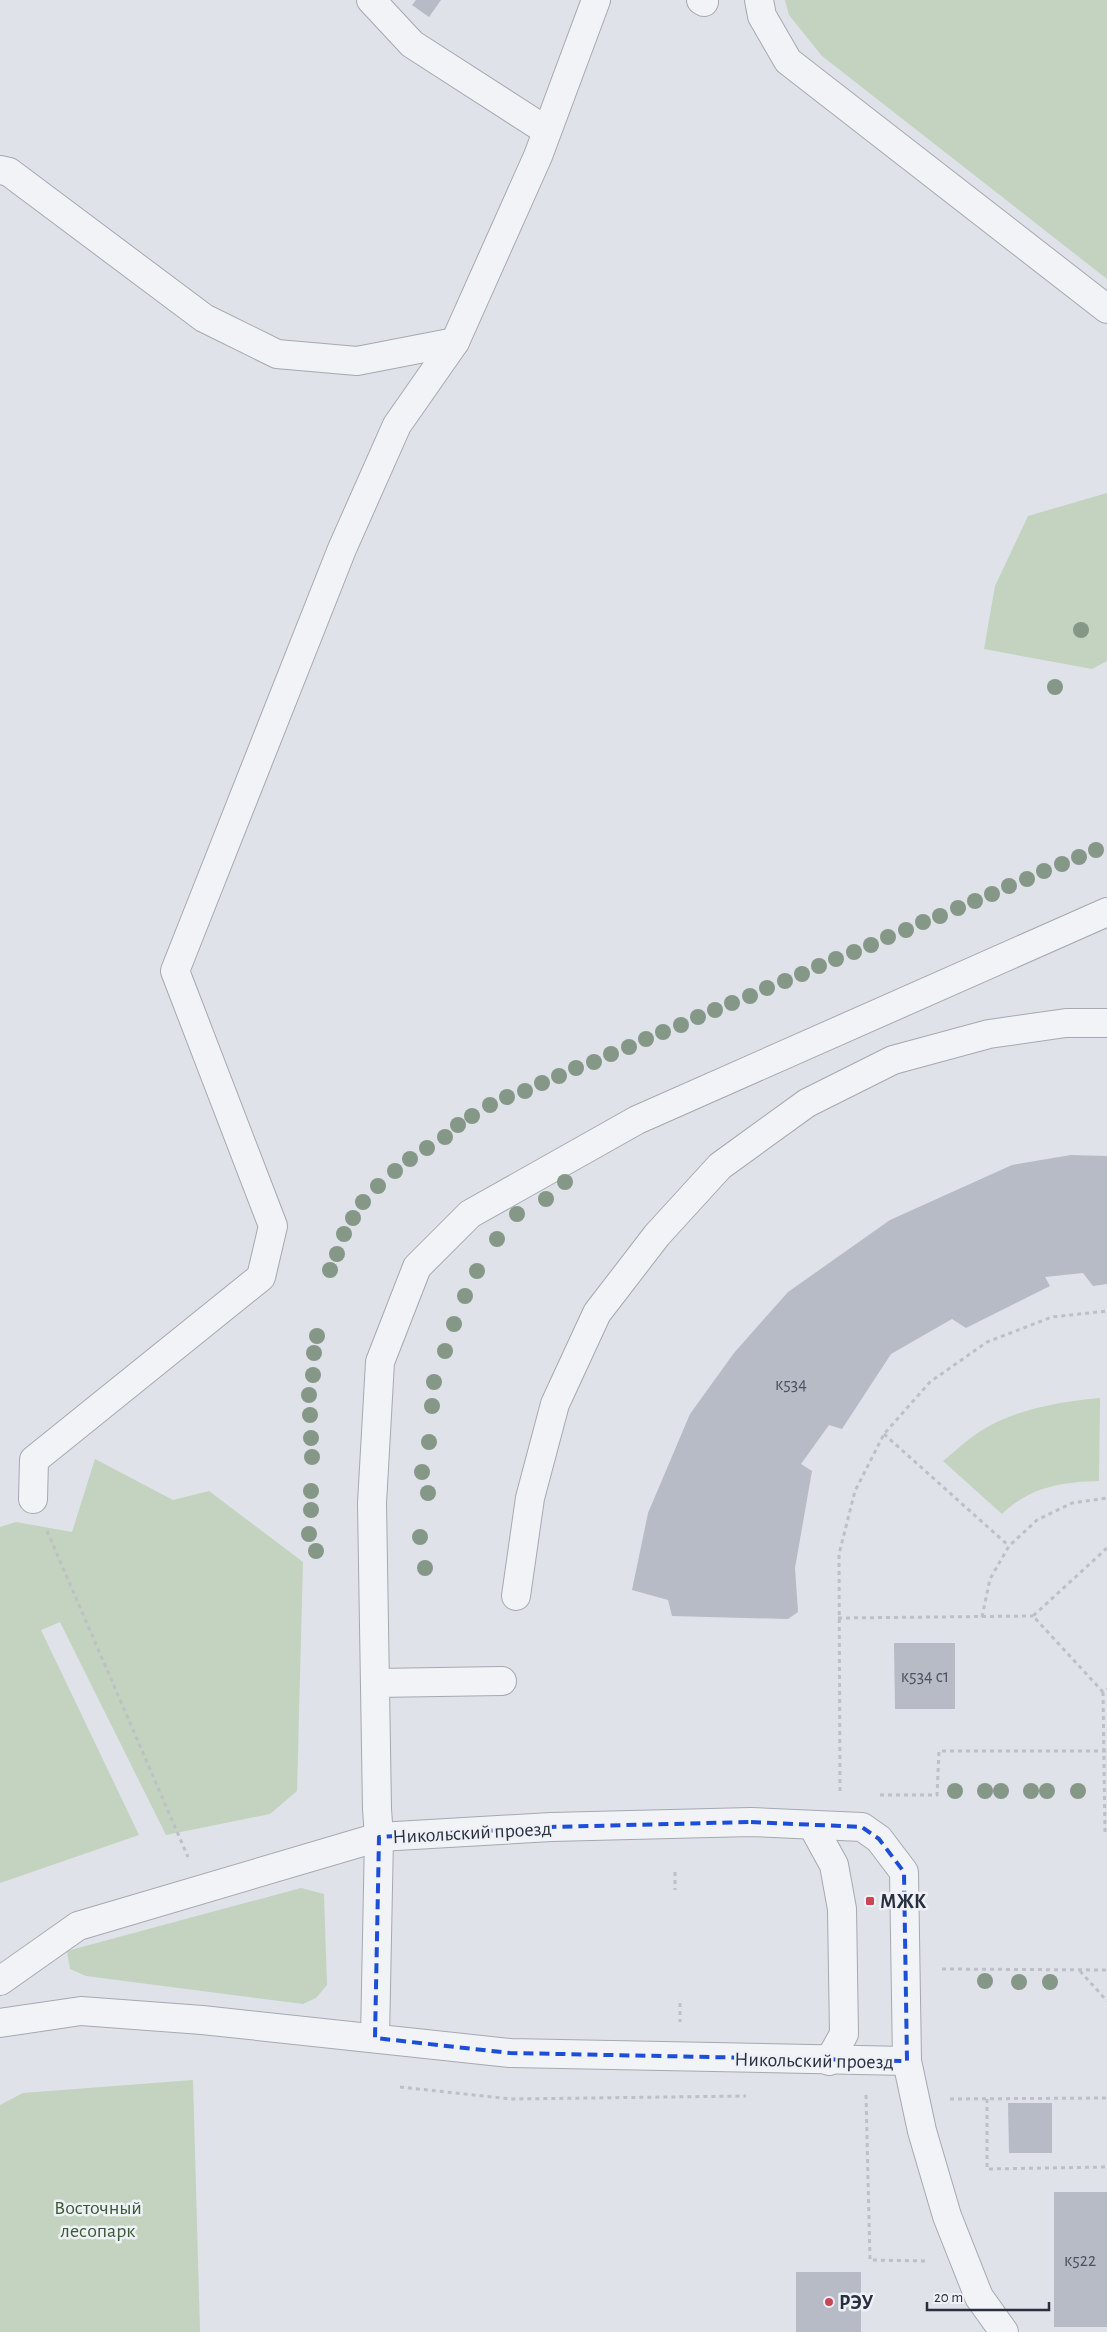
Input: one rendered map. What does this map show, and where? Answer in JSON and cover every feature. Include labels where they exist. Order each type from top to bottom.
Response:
[{"type":"street","points":[[371,0],[412,44],[547,131]]},
{"type":"street","points":[[33,1499],[34,1460],[262,1277],[273,1226],[176,970],[342,549],[397,426],[455,342],[538,156],[596,0]]},
{"type":"street","points":[[759,0],[762,16],[788,61],[1107,309]]},
{"type":"street","points":[[0,170],[9,172],[204,318],[277,354],[357,361],[455,342]]},
{"type":"street","points":[[375,2038],[379,1837],[372,1503],[380,1362],[417,1267],[470,1214],[637,1120],[1107,912]]},
{"type":"street","points":[[516,1596],[530,1498],[555,1404],[597,1313],[657,1235],[720,1166],[807,1103],[893,1060],[989,1034],[1066,1024],[1107,1024]]},
{"type":"street","points":[[376,1683],[502,1681]]},
{"type":"street","name":"Никольский проезд","points":[[0,1982],[78,1926],[379,1837],[551,1827],[752,1822],[862,1827],[879,1839],[904,1872],[908,2061],[830,2061],[510,2053],[202,2020],[82,2011],[0,2023]]},
{"type":"street","points":[[812,1825],[834,1864],[842,1909],[844,2034],[830,2061]]},
{"type":"street","points":[[908,2061],[922,2131],[947,2216],[979,2297],[1004,2332]]},
{"type":"path","points":[[840,1796],[839,1554],[855,1491],[884,1434],[930,1382],[987,1342],[1052,1317],[1107,1312]]},
{"type":"path","points":[[884,1434],[1009,1546]]},
{"type":"path","points":[[982,1617],[990,1580],[1009,1546],[1037,1520],[1072,1503],[1107,1498]]},
{"type":"path","points":[[33,1499],[191,1862]]},
{"type":"path","points":[[838,1618],[1033,1616],[1107,1548]]},
{"type":"path","points":[[1033,1616],[1103,1692],[1105,1750],[1104,1835]]},
{"type":"path","points":[[1103,1692],[1107,1689]]},
{"type":"path","points":[[878,1796],[937,1795],[939,1750],[1105,1750]]},
{"type":"path","points":[[675,1872],[675,1890]]},
{"type":"path","points":[[906,1969],[1107,1970]]},
{"type":"path","points":[[1079,1970],[1107,2001]]},
{"type":"path","points":[[680,2003],[680,2027]]},
{"type":"path","points":[[400,2087],[511,2099],[749,2096]]},
{"type":"path","points":[[856,2094],[916,2099],[1107,2098]]},
{"type":"path","points":[[866,2094],[870,2260],[936,2262]]},
{"type":"path","points":[[987,2099],[987,2169],[1107,2167]]},
{"type":"highlighted area","points":[[751,1822],[862,1827],[879,1839],[904,1872],[907,2061],[510,2053],[375,2038],[379,1837],[551,1827]]},
{"type":"green space","points":[[785,0],[1107,0],[1107,279],[822,56],[789,15]]},
{"type":"green space","points":[[1107,493],[1107,661],[1092,669],[984,649],[995,586],[1028,516]]},
{"type":"green space","points":[[1100,1398],[1099,1481],[1059,1485],[1035,1492],[1002,1514],[943,1461],[979,1432],[1007,1418],[1053,1404]]},
{"type":"green space","points":[[95,1459],[173,1500],[209,1491],[303,1562],[297,1791],[270,1814],[166,1835],[60,1622],[41,1630],[139,1835],[0,1883],[0,1527],[16,1522],[72,1532]]},
{"type":"green space","points":[[301,1888],[324,1894],[327,1985],[316,1998],[303,2004],[86,1976],[70,1969],[67,1951]]},
{"type":"green space","name":"Восточный лесопарк","points":[[193,2080],[200,2332],[0,2332],[0,2105],[23,2093]]},
{"type":"building","points":[[416,0],[441,0],[429,17],[412,5]]},
{"type":"building","points":[[1071,1155],[1107,1156],[1107,1284],[1093,1286],[1083,1273],[1045,1277],[1050,1286],[966,1328],[952,1319],[891,1354],[842,1429],[829,1425],[801,1464],[812,1471],[795,1568],[798,1612],[788,1619],[672,1616],[668,1600],[632,1590],[648,1513],[690,1414],[734,1353],[788,1292],[890,1220],[1012,1165]]},
{"type":"building","points":[[894,1643],[955,1643],[955,1709],[895,1709]]},
{"type":"building","points":[[1008,2103],[1052,2103],[1052,2153],[1009,2153]]},
{"type":"building","points":[[1054,2192],[1107,2192],[1107,2327],[1054,2327]]},
{"type":"building","name":"РЭУ","points":[[796,2272],[861,2272],[861,2332],[796,2332]]},
{"type":"place","name":"МЖК","points":[[870,1901]]},
{"type":"place","name":"РЭУ","points":[[829,2302]]}]
